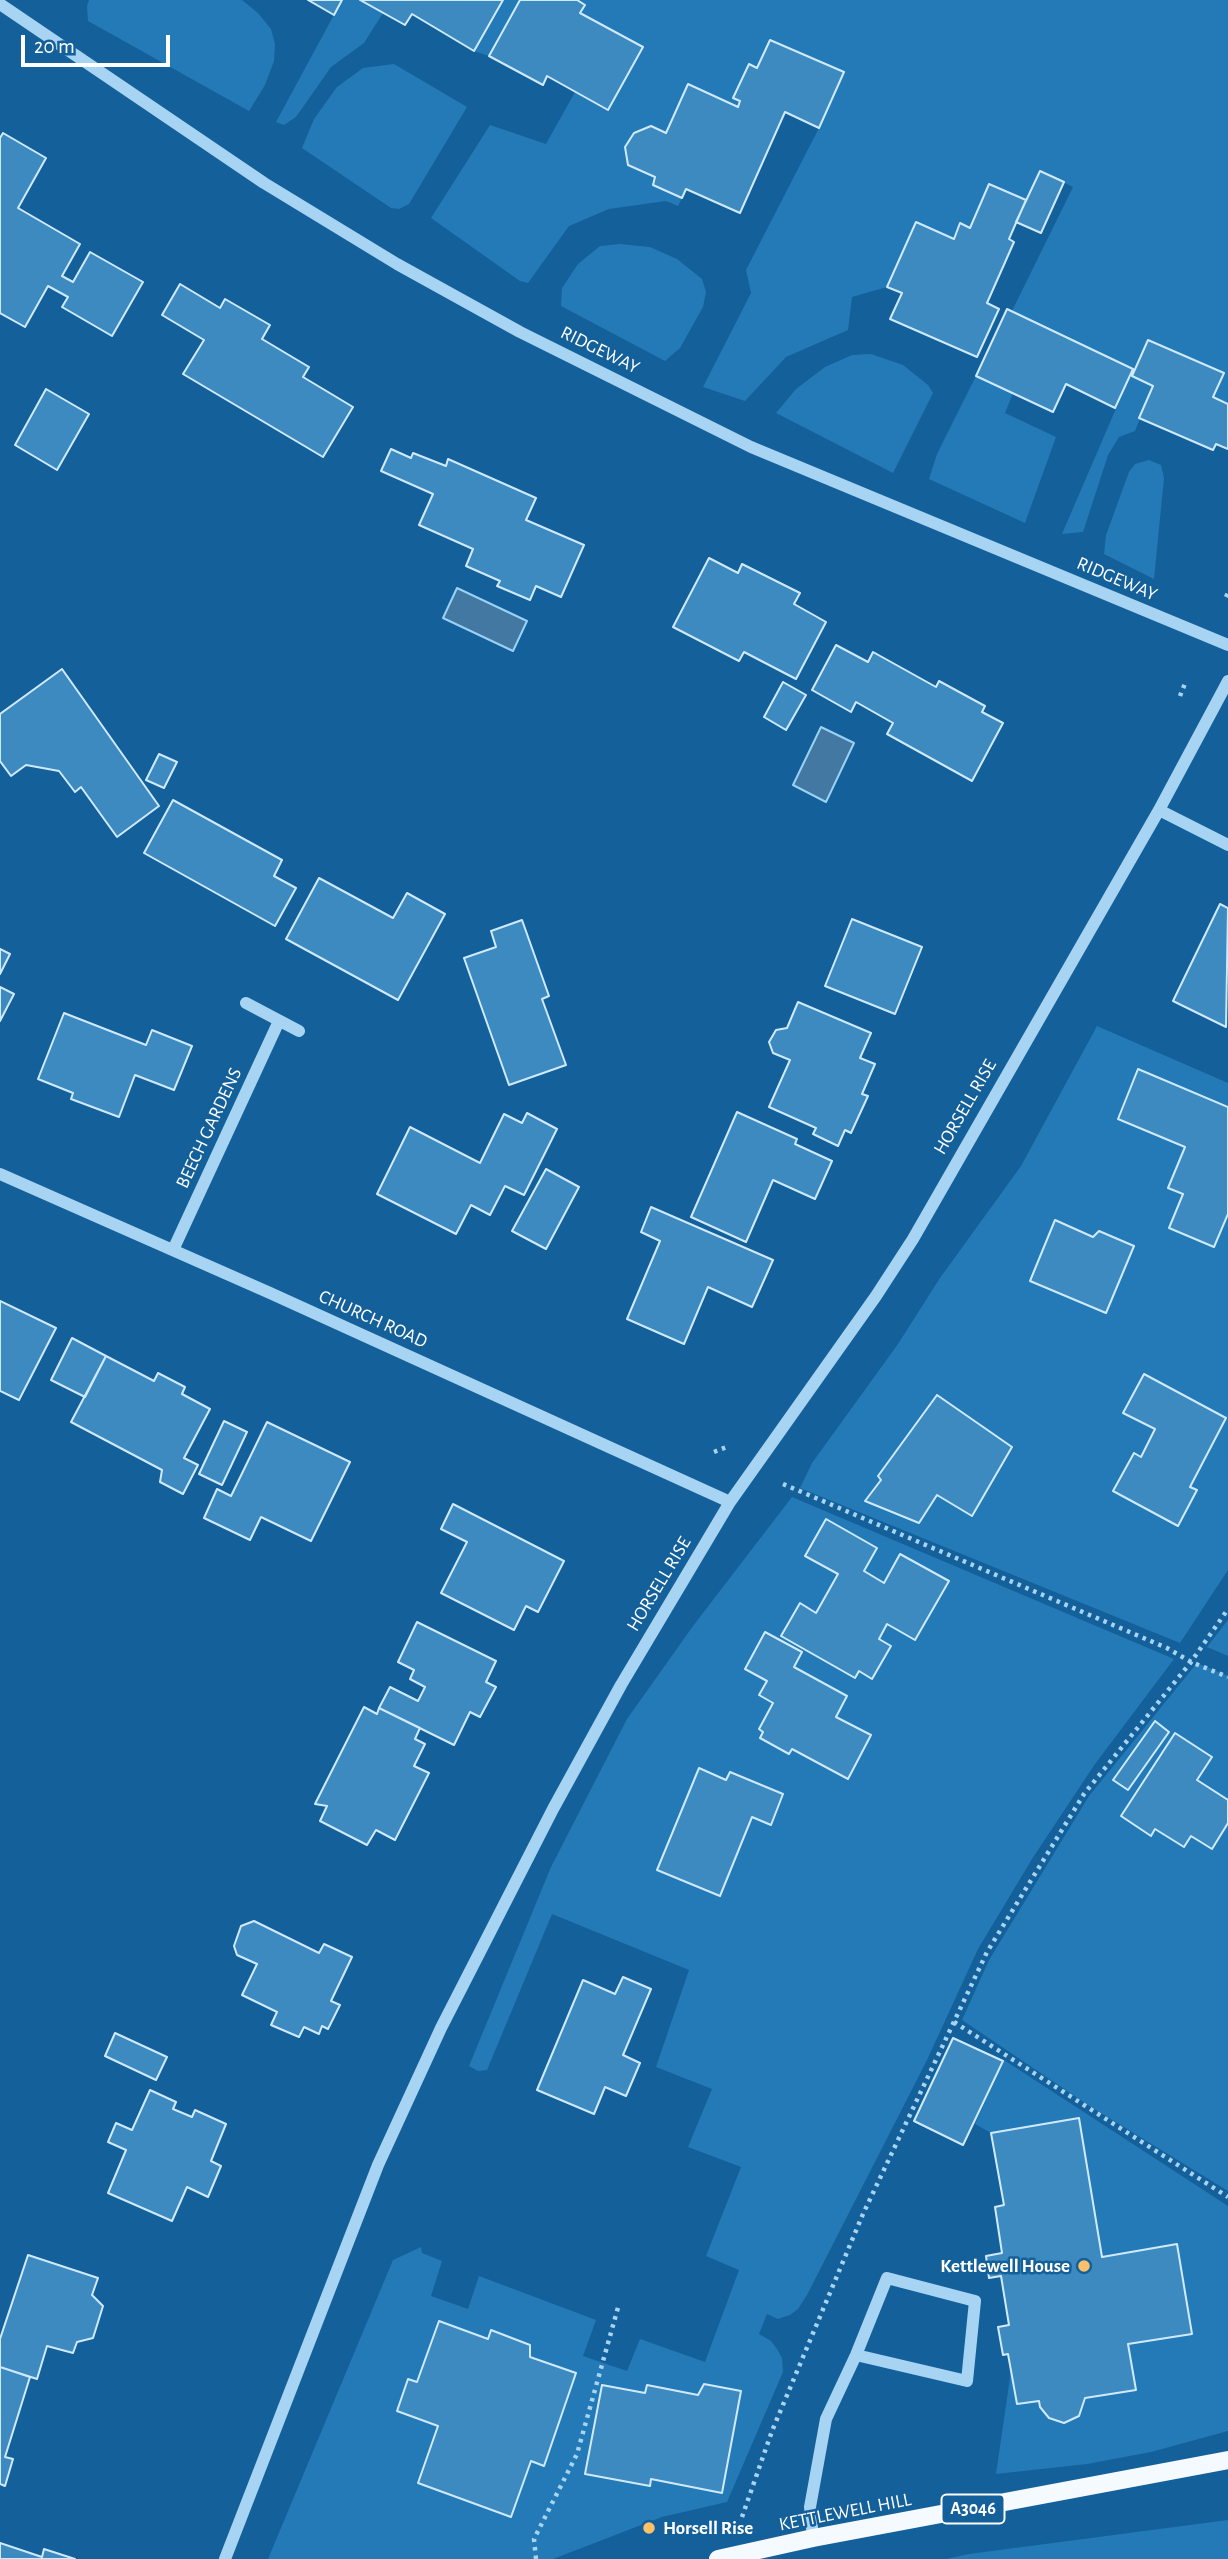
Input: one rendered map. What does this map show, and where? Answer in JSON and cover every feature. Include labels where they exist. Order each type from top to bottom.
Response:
[{"type":"main road","name":"KETTLEWELL HILL","points":[[718,2559],[813,2538],[1228,2460]]},
{"type":"street","name":"RIDGEWAY","points":[[0,4],[264,183],[397,264],[520,332],[751,447],[1228,645]]},
{"type":"street","name":"HORSELL RISE","points":[[225,2559],[378,2165],[441,2028],[553,1809],[621,1685],[730,1502],[876,1296],[913,1239],[1159,810],[1228,681]]},
{"type":"street","points":[[1159,810],[1228,845]]},
{"type":"street","points":[[246,1003],[299,1031]]},
{"type":"street","name":"BEECH GARDENS","points":[[173,1250],[279,1021]]},
{"type":"street","name":"CHURCH ROAD","points":[[0,1174],[730,1502]]},
{"type":"street","points":[[813,2538],[810,2507],[826,2419],[856,2355],[887,2278],[975,2301],[967,2381],[856,2355]]},
{"type":"path","points":[[785,1486],[1167,1648],[1191,1662],[1228,1677]]},
{"type":"path","points":[[742,2518],[772,2431],[863,2214],[987,1952],[1084,1794],[1191,1662],[1228,1609]]},
{"type":"path","points":[[954,2022],[1228,2197]]},
{"type":"path","points":[[536,2559],[534,2539],[577,2454],[619,2304]]},
{"type":"shaded area","points":[[89,0],[242,0],[258,13],[271,29],[275,44],[274,61],[265,85],[249,111],[88,21]]},
{"type":"shaded area","points":[[342,0],[360,0],[383,13],[364,43],[331,67],[296,117],[284,125],[276,122]]},
{"type":"shaded area","points":[[503,0],[520,0],[489,56],[474,51]]},
{"type":"shaded area","points":[[577,0],[1228,0],[1228,404],[1213,397],[1223,373],[1148,340],[1132,376],[1153,386],[1135,431],[1119,437],[1108,455],[1083,532],[1062,534],[1133,369],[1012,311],[1073,187],[1040,171],[1026,200],[989,184],[970,228],[960,224],[954,239],[887,287],[852,297],[848,330],[786,357],[745,401],[703,387],[751,293],[746,270],[819,128],[843,72],[770,40],[757,68],[749,64],[733,98],[740,101],[738,107],[688,85],[666,133],[651,126],[634,133],[625,147],[628,165],[655,177],[653,185],[682,198],[678,206],[666,201],[609,209],[569,226],[528,283],[520,281],[431,218],[490,125],[546,144],[575,92],[608,110],[643,47],[580,13],[585,5]]},
{"type":"shaded area","points":[[394,64],[467,107],[409,204],[399,209],[391,208],[302,148],[314,119],[337,87],[363,68]]},
{"type":"shaded area","points":[[620,244],[650,247],[677,259],[702,279],[706,292],[703,307],[680,348],[665,361],[561,306],[562,288],[578,264],[600,246]]},
{"type":"shaded area","points":[[871,354],[903,365],[928,385],[933,393],[893,473],[776,413],[796,389],[825,367],[852,355]]},
{"type":"shaded area","points":[[976,376],[1013,393],[1005,413],[1056,437],[1025,523],[929,479],[937,454]]},
{"type":"shaded area","points":[[1149,460],[1161,465],[1164,478],[1154,579],[1104,554],[1106,535],[1129,472],[1135,464]]},
{"type":"shaded area","points":[[457,588],[527,621],[513,651],[443,618]]},
{"type":"shaded area","points":[[821,727],[854,743],[826,802],[793,785]]},
{"type":"shaded area","points":[[1097,1026],[1228,1083],[1228,1570],[1180,1643],[800,1488],[812,1463],[1021,1166]]},
{"type":"shaded area","points":[[792,1497],[1174,1659],[1095,1764],[1032,1859],[978,1949],[927,2060],[807,2295],[798,2309],[790,2315],[778,2319],[767,2314],[759,2334],[771,2341],[777,2349],[782,2358],[783,2372],[727,2502],[662,2517],[553,2559],[268,2559],[393,2260],[421,2247],[422,2253],[442,2261],[431,2296],[468,2309],[479,2276],[596,2320],[583,2356],[627,2371],[640,2339],[705,2362],[739,2270],[706,2256],[741,2167],[688,2147],[712,2089],[656,2067],[689,1970],[552,1914],[487,2070],[478,2071],[469,2066],[551,1867],[627,1719],[693,1626]]},
{"type":"shaded area","points":[[1228,1620],[1228,1656],[1207,1647]]},
{"type":"shaded area","points":[[1197,1663],[1228,1676],[1228,2191],[1088,2105],[962,2020],[989,1960],[1089,1796]]},
{"type":"shaded area","points":[[1004,2060],[1228,2206],[1228,2431],[1151,2452],[1087,2464],[996,2474],[1011,2371],[1017,2404],[1039,2401],[1048,2418],[1064,2423],[1079,2415],[1085,2398],[1136,2390],[1128,2344],[1192,2333],[1177,2244],[1102,2257],[1079,2119],[991,2133],[975,2124]]},
{"type":"shaded area","points":[[1228,2520],[1228,2559],[946,2559],[969,2554]]},
{"type":"building","points":[[308,0],[342,0],[334,15]]},
{"type":"building","points":[[360,0],[503,0],[474,51],[412,14],[405,25]]},
{"type":"building","points":[[520,0],[577,0],[585,5],[580,13],[643,47],[608,110],[547,76],[543,85],[489,56]]},
{"type":"building","points":[[770,40],[844,72],[819,128],[785,112],[740,213],[686,189],[682,198],[653,185],[655,177],[628,165],[625,147],[634,133],[651,126],[666,133],[688,84],[738,107],[740,101],[733,98],[749,64],[757,68]]},
{"type":"building","points":[[3,133],[46,158],[18,208],[80,244],[62,276],[73,282],[90,252],[143,282],[112,336],[62,307],[68,297],[48,286],[25,327],[0,313],[0,138]]},
{"type":"building","points":[[1040,171],[1064,182],[1041,233],[1016,222]]},
{"type":"building","points":[[989,184],[1026,200],[1009,239],[1014,242],[987,303],[999,309],[977,357],[890,319],[902,293],[887,287],[916,222],[954,239],[960,223],[970,228]]},
{"type":"building","points":[[180,284],[220,308],[225,299],[270,325],[262,339],[309,367],[303,377],[353,407],[323,457],[183,374],[204,340],[162,315]]},
{"type":"building","points":[[1007,309],[1133,369],[1115,408],[1066,384],[1053,412],[976,376]]},
{"type":"building","points":[[1148,340],[1224,373],[1213,397],[1228,404],[1228,449],[1216,444],[1213,450],[1139,418],[1153,386],[1132,376]]},
{"type":"building","points":[[46,389],[89,414],[57,470],[15,445]]},
{"type":"building","points":[[391,449],[411,458],[413,453],[446,466],[448,459],[536,498],[526,520],[584,545],[561,597],[536,586],[530,600],[497,586],[500,581],[466,566],[473,549],[419,525],[433,494],[381,471]]},
{"type":"building","points":[[709,558],[738,573],[742,564],[800,593],[794,604],[826,622],[796,679],[744,652],[739,661],[673,627]]},
{"type":"building","points":[[836,645],[868,662],[873,652],[936,687],[939,681],[985,706],[982,712],[1003,723],[972,781],[887,734],[893,723],[856,702],[851,712],[812,690]]},
{"type":"building","points":[[62,669],[159,806],[117,837],[81,787],[75,792],[59,771],[26,765],[11,776],[0,761],[0,714]]},
{"type":"building","points":[[783,682],[806,695],[786,730],[764,717]]},
{"type":"building","points":[[159,754],[177,762],[164,788],[146,780]]},
{"type":"building","points":[[173,800],[282,860],[274,876],[296,888],[275,926],[144,853]]},
{"type":"building","points":[[319,878],[393,918],[407,893],[445,914],[398,1000],[286,939]]},
{"type":"building","points":[[1220,904],[1228,908],[1226,1027],[1173,1001]]},
{"type":"building","points":[[852,919],[922,947],[895,1014],[825,986]]},
{"type":"building","points":[[522,920],[549,996],[542,999],[566,1065],[509,1085],[464,958],[496,947],[491,931]]},
{"type":"building","points":[[0,949],[10,954],[0,974]]},
{"type":"building","points":[[0,987],[14,994],[0,1021]]},
{"type":"building","points":[[798,1002],[871,1033],[860,1058],[875,1064],[862,1094],[868,1096],[851,1133],[845,1130],[838,1146],[813,1134],[816,1128],[769,1107],[790,1060],[773,1053],[769,1042],[776,1030],[787,1028]]},
{"type":"building","points":[[64,1013],[146,1045],[152,1030],[192,1046],[174,1090],[135,1075],[119,1117],[71,1099],[73,1093],[38,1079]]},
{"type":"building","points":[[1138,1069],[1228,1107],[1228,1214],[1214,1247],[1169,1228],[1183,1194],[1168,1188],[1185,1147],[1118,1119]]},
{"type":"building","points":[[737,1112],[797,1139],[795,1144],[832,1161],[815,1199],[773,1180],[746,1242],[691,1217]]},
{"type":"building","points":[[527,1113],[557,1129],[524,1195],[505,1186],[490,1215],[471,1205],[456,1234],[377,1194],[410,1127],[480,1163],[504,1114],[522,1123]]},
{"type":"building","points":[[546,1169],[579,1187],[546,1249],[512,1231]]},
{"type":"building","points":[[651,1207],[773,1260],[752,1307],[708,1287],[684,1344],[627,1319],[660,1241],[641,1232]]},
{"type":"building","points":[[1055,1220],[1093,1237],[1099,1231],[1134,1246],[1106,1313],[1030,1281]]},
{"type":"building","points":[[0,1301],[56,1328],[19,1400],[0,1391]]},
{"type":"building","points":[[72,1338],[106,1356],[85,1397],[51,1380]]},
{"type":"building","points":[[106,1356],[154,1381],[158,1373],[185,1387],[182,1394],[210,1409],[184,1458],[198,1465],[183,1494],[160,1482],[162,1470],[71,1422]]},
{"type":"building","points":[[1144,1374],[1226,1418],[1190,1487],[1197,1490],[1178,1526],[1113,1491],[1134,1453],[1141,1457],[1155,1429],[1123,1413]]},
{"type":"building","points":[[937,1395],[1012,1447],[972,1516],[937,1495],[919,1523],[865,1501],[881,1480],[878,1476]]},
{"type":"building","points":[[224,1421],[247,1432],[222,1485],[199,1474]]},
{"type":"building","points":[[267,1422],[350,1462],[311,1541],[261,1517],[250,1540],[204,1518],[217,1489],[231,1496]]},
{"type":"building","points":[[453,1504],[564,1561],[538,1612],[526,1606],[514,1630],[441,1593],[467,1542],[441,1529]]},
{"type":"building","points":[[826,1519],[877,1548],[864,1571],[884,1583],[900,1554],[949,1581],[915,1640],[887,1624],[879,1639],[891,1646],[872,1679],[859,1671],[855,1678],[781,1636],[800,1603],[816,1613],[838,1574],[805,1556]]},
{"type":"building","points":[[417,1622],[496,1661],[486,1682],[496,1687],[480,1717],[470,1712],[454,1745],[379,1708],[390,1687],[418,1701],[425,1687],[410,1679],[414,1670],[398,1662]]},
{"type":"building","points":[[765,1632],[802,1652],[794,1667],[847,1696],[836,1717],[871,1735],[848,1779],[792,1749],[789,1754],[760,1738],[763,1732],[759,1729],[773,1703],[759,1695],[767,1681],[745,1669]]},
{"type":"building","points":[[364,1707],[377,1714],[379,1708],[420,1728],[415,1739],[425,1744],[414,1766],[429,1773],[395,1840],[376,1830],[367,1845],[320,1821],[327,1806],[315,1804]]},
{"type":"building","points":[[1155,1721],[1169,1732],[1128,1790],[1113,1780]]},
{"type":"building","points":[[1175,1733],[1212,1757],[1197,1780],[1228,1800],[1228,1823],[1212,1849],[1191,1836],[1184,1847],[1155,1829],[1151,1836],[1121,1816]]},
{"type":"building","points":[[699,1768],[726,1780],[730,1772],[783,1794],[771,1825],[752,1817],[720,1896],[657,1870]]},
{"type":"building","points":[[254,1921],[319,1953],[324,1944],[352,1957],[331,2001],[340,2005],[328,2029],[322,2026],[319,2034],[304,2027],[299,2037],[271,2025],[277,2012],[242,1995],[257,1964],[237,1955],[234,1946],[241,1926]]},
{"type":"building","points":[[623,1977],[651,1989],[623,2055],[640,2063],[626,2096],[605,2087],[594,2114],[537,2090],[583,1980],[615,1994]]},
{"type":"building","points":[[115,2033],[167,2057],[156,2080],[105,2056]]},
{"type":"building","points":[[953,2038],[1003,2061],[963,2145],[914,2121]]},
{"type":"building","points":[[150,2090],[176,2102],[173,2109],[192,2117],[195,2110],[226,2124],[211,2161],[221,2166],[208,2197],[187,2187],[172,2221],[108,2193],[126,2150],[108,2142],[116,2123],[132,2130]]},
{"type":"building","name":"Kettlewell House","points":[[1079,2118],[1102,2257],[1177,2244],[1192,2334],[1128,2344],[1136,2390],[1085,2398],[1079,2416],[1064,2423],[1049,2418],[1040,2407],[1039,2401],[1017,2404],[1008,2354],[1003,2355],[998,2327],[1009,2325],[1001,2276],[989,2278],[986,2256],[1002,2253],[995,2207],[1004,2205],[991,2133]]},
{"type":"building","points":[[28,2255],[98,2278],[92,2295],[103,2306],[93,2338],[77,2342],[73,2353],[47,2346],[37,2379],[0,2367],[0,2339]]},
{"type":"building","points":[[439,2321],[488,2339],[491,2330],[530,2345],[530,2357],[576,2373],[544,2466],[531,2461],[511,2517],[418,2483],[438,2426],[397,2411],[408,2379],[417,2382]]},
{"type":"building","points":[[0,2367],[30,2377],[5,2457],[13,2459],[5,2486],[0,2484]]},
{"type":"building","points":[[704,2384],[741,2391],[722,2493],[651,2479],[650,2486],[585,2474],[602,2385],[645,2393],[647,2385],[698,2395]]},
{"type":"building","points":[[0,2543],[42,2557],[44,2549],[75,2559],[0,2559]]},
{"type":"place","name":"Kettlewell House","points":[[1084,2266]]},
{"type":"place","name":"Horsell Rise","points":[[649,2528]]}]
